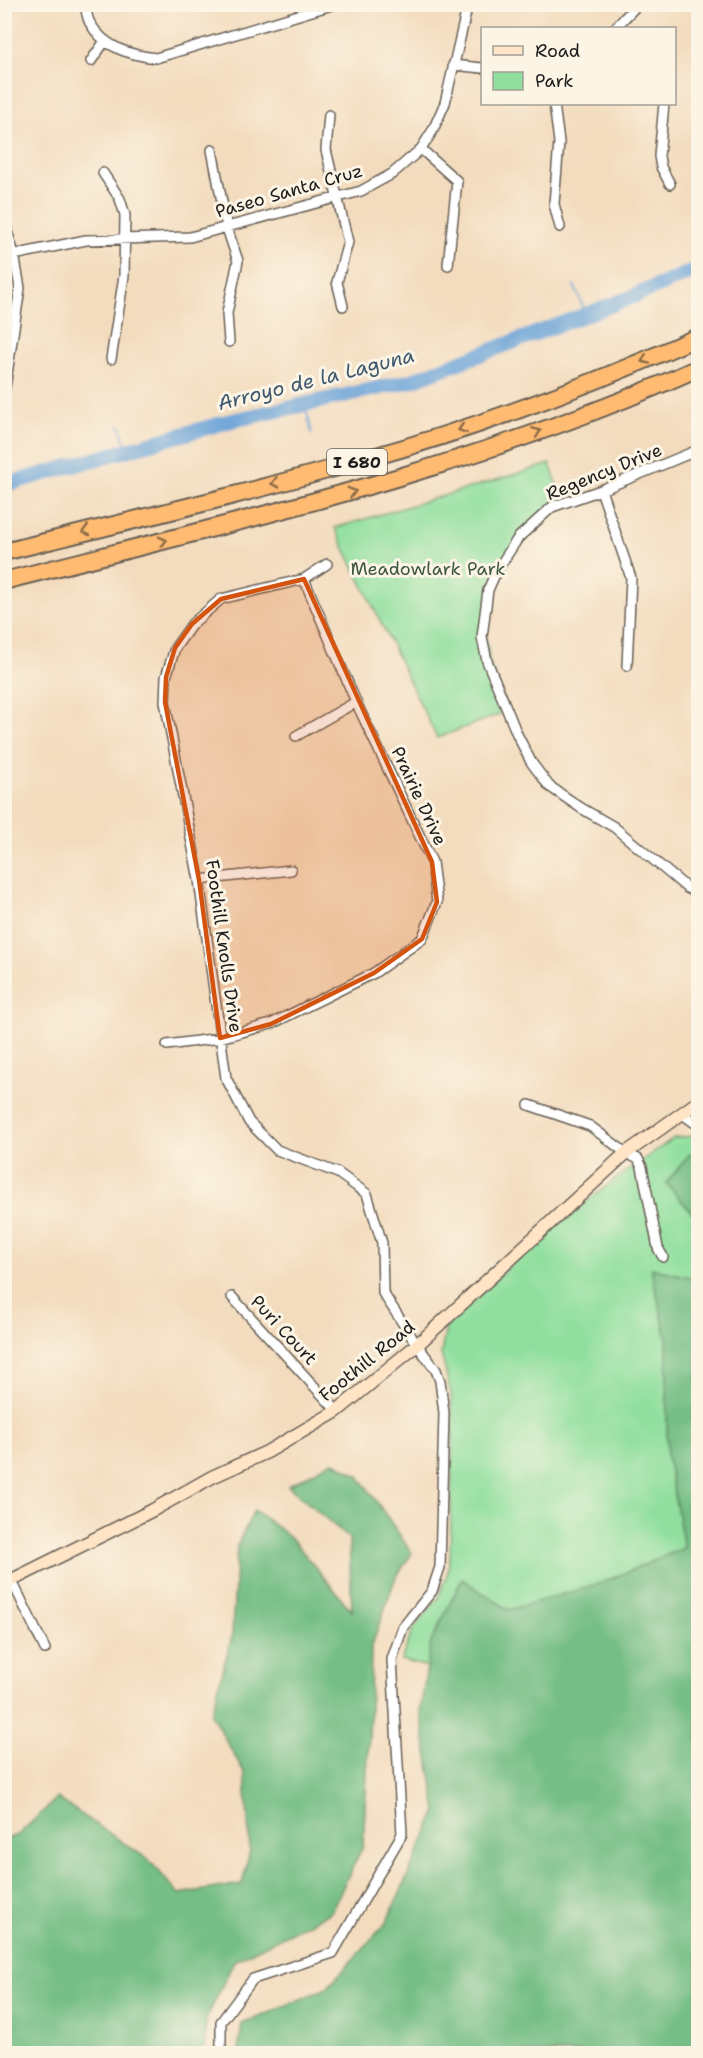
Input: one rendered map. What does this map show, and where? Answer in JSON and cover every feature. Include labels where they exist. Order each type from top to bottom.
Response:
[{"type":"highway","name":"I 680","points":[[4,552],[316,473],[416,444],[572,390],[699,337]]},
{"type":"highway","name":"I 680","points":[[4,581],[322,500],[400,477],[577,417],[699,368]]},
{"type":"main road","name":"Foothill Road","points":[[7,1582],[153,1510],[212,1477],[267,1452],[337,1411],[417,1345],[626,1153],[699,1102]]},
{"type":"street","points":[[85,4],[89,23],[105,41],[133,56],[156,58],[306,15],[335,4]]},
{"type":"street","points":[[303,4],[306,15]]},
{"type":"street","name":"Paseo Santa Cruz","points":[[9,255],[86,240],[190,237],[361,190],[392,174],[421,149],[433,130],[445,103],[468,4]]},
{"type":"street","points":[[620,27],[638,4]]},
{"type":"street","points":[[91,62],[105,41]]},
{"type":"street","points":[[453,64],[481,68]]},
{"type":"street","points":[[554,105],[559,142],[554,204],[560,227]]},
{"type":"street","points":[[664,105],[659,156],[661,167],[670,184]]},
{"type":"street","points":[[329,115],[326,150],[348,242],[337,282],[343,306]]},
{"type":"street","points":[[421,149],[457,181],[448,265]]},
{"type":"street","points":[[212,150],[227,228],[238,261],[227,313],[229,342]]},
{"type":"street","points":[[104,173],[123,207],[125,239],[124,276],[111,359]]},
{"type":"street","points":[[4,220],[9,255],[20,288],[4,394]]},
{"type":"street","name":"Regency Drive","points":[[699,450],[601,490],[552,507],[518,538],[496,572],[488,590],[482,637],[487,661],[517,734],[531,762],[549,786],[614,827],[687,888],[699,893]]},
{"type":"street","points":[[601,490],[631,578],[627,666]]},
{"type":"street","name":"Foothill Knolls Drive","points":[[221,2054],[220,2022],[253,1979],[333,1953],[402,1834],[392,1659],[403,1627],[432,1591],[440,1568],[444,1413],[443,1397],[436,1370],[383,1293],[382,1243],[367,1194],[338,1173],[277,1150],[249,1122],[226,1078],[199,880],[165,702],[166,677],[175,648],[192,624],[221,599],[304,579],[327,564]]},
{"type":"street","name":"Prairie Drive","points":[[167,1045],[220,1038],[272,1024],[374,974],[422,939],[438,902],[432,862],[356,702],[304,579]]},
{"type":"street","points":[[296,736],[356,702]]},
{"type":"street","points":[[199,880],[291,870]]},
{"type":"street","points":[[529,1105],[590,1126],[626,1153],[638,1159],[642,1167],[658,1248],[663,1257]]},
{"type":"street","points":[[681,1113],[699,1125]]},
{"type":"street","name":"Puri Court","points":[[232,1297],[337,1411]]},
{"type":"street","points":[[7,1582],[45,1649]]},
{"type":"highlighted area","points":[[304,579],[432,862],[437,902],[422,939],[374,973],[271,1024],[220,1038],[199,880],[165,702],[166,677],[175,648],[192,624],[221,599]]},
{"type":"green space","name":"Meadowlark Park","points":[[550,464],[563,502],[535,519],[496,571],[485,631],[490,665],[508,711],[437,738],[335,528]]},
{"type":"green space","points":[[698,1133],[698,1626],[470,1678],[401,1660],[414,1628],[438,1598],[447,1574],[450,1554],[453,1422],[451,1394],[441,1353],[446,1328],[526,1250],[614,1180],[674,1138],[693,1136]]},
{"type":"green space","points":[[690,1154],[698,1161],[698,1220],[666,1183]]},
{"type":"green space","points":[[698,1267],[698,2053],[238,2053],[242,2024],[327,1988],[386,1923],[437,1811],[420,1711],[431,1642],[462,1579],[509,1610],[601,1583],[684,1548],[667,1455],[667,1339],[651,1268],[693,1278]]},
{"type":"green space","points":[[333,1461],[359,1476],[412,1553],[395,1579],[371,1648],[363,1846],[331,1912],[234,1961],[206,2020],[204,2053],[5,2053],[5,1839],[18,1835],[57,1798],[149,1860],[179,1894],[242,1884],[250,1851],[245,1774],[211,1714],[232,1636],[237,1546],[254,1510],[291,1538],[352,1611],[349,1538],[288,1486]]},
{"type":"waterway","name":"Arroyo de la Laguna","points":[[4,485],[230,421],[410,381],[627,299],[698,269]]},
{"type":"waterway","points":[[574,285],[586,314]]},
{"type":"waterway","points":[[305,404],[312,434]]},
{"type":"waterway","points":[[120,425],[127,450]]}]
